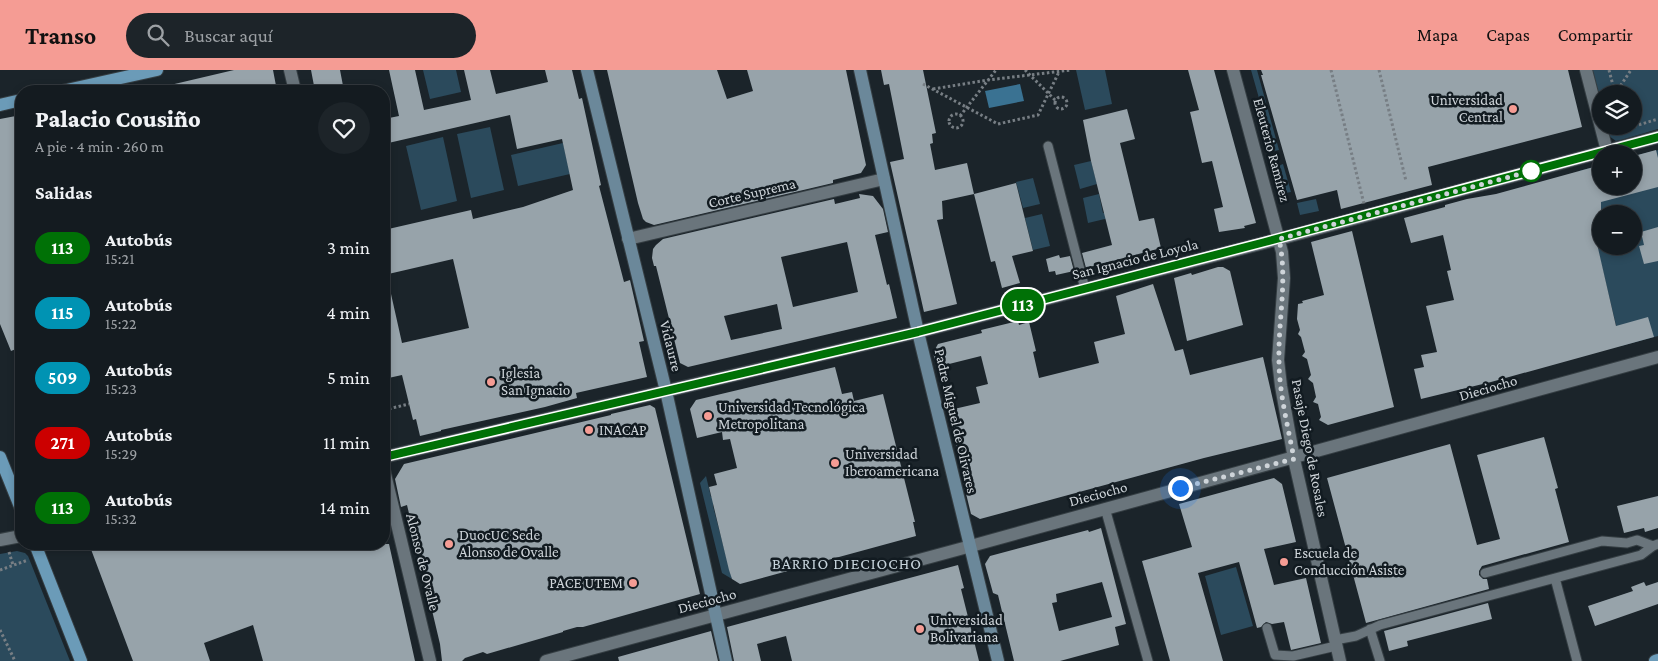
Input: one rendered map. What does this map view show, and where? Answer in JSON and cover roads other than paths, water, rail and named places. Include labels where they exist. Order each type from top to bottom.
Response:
[{"type":"main road","points":[[89,85],[157,70]]},
{"type":"main road","name":"Vidaurre","points":[[587,70],[666,391],[726,661]]},
{"type":"main road","name":"Padre Miguel de Olivares","points":[[860,70],[918,332],[998,661]]},
{"type":"main road","points":[[0,105],[15,101]]},
{"type":"main road","points":[[0,456],[15,494]]},
{"type":"main road","points":[[37,550],[81,661]]},
{"type":"street","points":[[290,70],[294,85]]},
{"type":"street","name":"Eleuterio Ramírez","points":[[1233,70],[1279,239]]},
{"type":"street","points":[[1586,70],[1606,145]]},
{"type":"street","name":"San Ignacio de Loyola","points":[[1629,145],[1658,137]]},
{"type":"street","name":"San Ignacio de Loyola","points":[[390,456],[918,332],[1279,239],[1592,155]]},
{"type":"street","name":"Corte Suprema","points":[[628,240],[884,179]]},
{"type":"street","name":"Pasaje Diego de Rosales","points":[[1279,239],[1284,278],[1279,372],[1294,459],[1340,661]]},
{"type":"street","name":"Dieciocho","points":[[546,661],[969,547],[1105,508],[1294,459],[1658,357]]},
{"type":"street","name":"Alonso de Ovalle","points":[[390,495],[430,661]]},
{"type":"street","points":[[0,540],[15,537]]},
{"type":"lane","points":[[1048,146],[1085,289]]},
{"type":"lane","points":[[1105,508],[1148,661]]},
{"type":"lane","points":[[1485,573],[1602,542],[1627,543],[1637,540],[1656,545]]},
{"type":"lane","points":[[1268,628],[1275,655],[1293,656],[1356,636],[1380,625],[1641,555],[1656,545]]},
{"type":"lane","points":[[1555,578],[1577,661]]},
{"type":"lane","points":[[1370,630],[1380,661]]},
{"type":"place","name":"Universidad Central","points":[[1513,109]]},
{"type":"place","name":"Iglesia San Ignacio","points":[[491,382]]},
{"type":"place","name":"Universidad Tecnológica Metropolitana","points":[[708,416]]},
{"type":"place","name":"INACAP","points":[[589,430]]},
{"type":"place","name":"Universidad Iberoamericana","points":[[835,463]]},
{"type":"place","name":"DuocUC Sede Alonso de Ovalle","points":[[449,544]]},
{"type":"place","name":"Escuela de Conducción Asiste","points":[[1284,562]]},
{"type":"place","name":"PACE UTEM","points":[[633,583]]},
{"type":"place","name":"Universidad Bolivariana","points":[[920,629]]},
{"type":"district","name":"BARRIO DIECIOCHO","points":[[847,563]]}]
